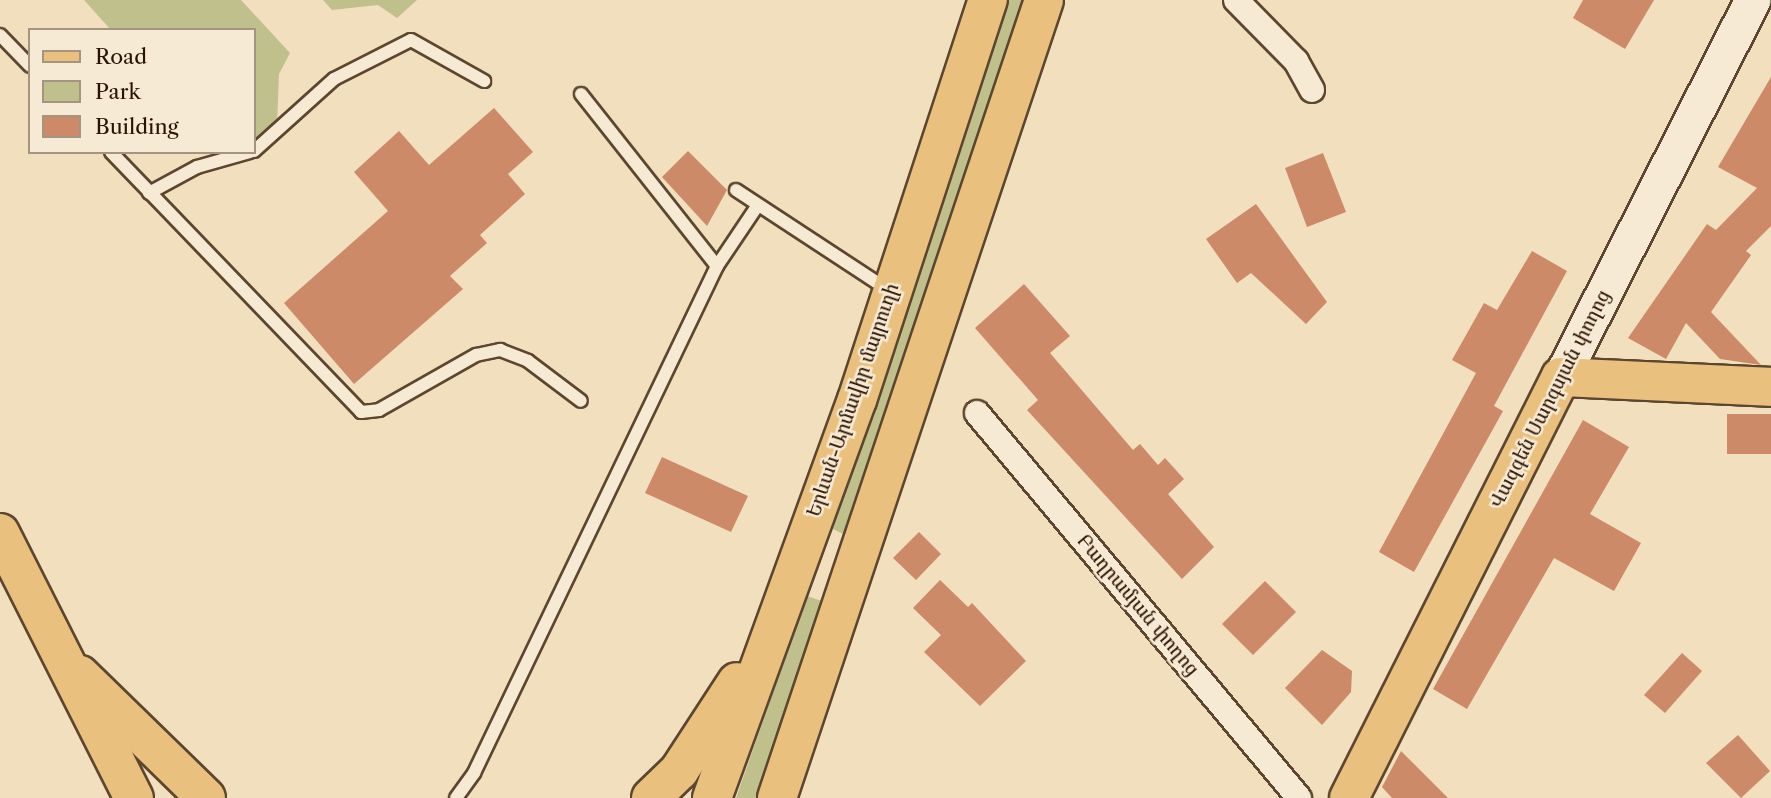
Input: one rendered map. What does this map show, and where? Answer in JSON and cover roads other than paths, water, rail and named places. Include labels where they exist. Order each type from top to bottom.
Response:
[{"type":"main road","name":"Երևան-Արմավիր մայրուղի","points":[[712,798],[791,581],[988,0]]},
{"type":"main road","points":[[777,798],[842,615],[1044,0]]},
{"type":"main road","points":[[1561,377],[1771,387]]},
{"type":"main road","name":"Վազգեն Սարգսյան փողոց","points":[[1349,798],[1561,377]]},
{"type":"main road","points":[[0,533],[53,647],[134,798]]},
{"type":"main road","points":[[651,798],[718,715],[791,581],[807,569],[833,579],[842,615]]},
{"type":"main road","points":[[53,647],[203,794]]},
{"type":"street","points":[[1236,0],[1296,61],[1312,90]]},
{"type":"street","name":"Վազգեն Սարգսյան փողոց","points":[[1561,377],[1752,0]]},
{"type":"street","name":"Բաղրամյան փողոց","points":[[977,412],[1299,798]]},
{"type":"lane","points":[[0,35],[28,64]]},
{"type":"lane","points":[[256,147],[334,79],[411,40],[484,81]]},
{"type":"lane","points":[[582,94],[717,266]]},
{"type":"lane","points":[[113,154],[361,412],[379,410],[476,355],[500,350],[528,360],[581,401]]},
{"type":"lane","points":[[149,193],[197,167],[242,154]]},
{"type":"lane","points":[[736,190],[756,208],[890,291]]},
{"type":"lane","points":[[456,798],[474,773],[717,266],[756,208]]}]
